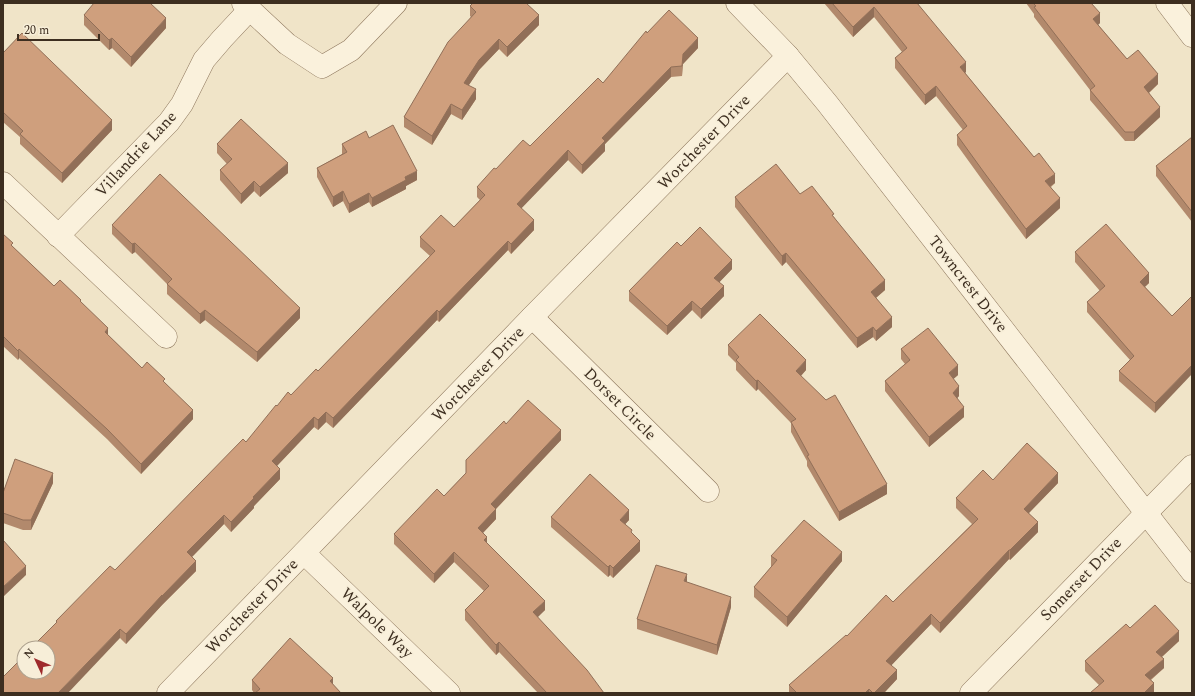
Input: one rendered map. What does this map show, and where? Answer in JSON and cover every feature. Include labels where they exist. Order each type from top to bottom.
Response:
[{"type":"street","points":[[247,6],[287,44],[322,67],[351,50],[396,3]]},
{"type":"street","name":"Towncrest Drive","points":[[737,3],[788,56],[827,103],[1192,572]]},
{"type":"street","points":[[1167,3],[1192,36]]},
{"type":"street","name":"Villandrie Lane","points":[[58,236],[169,122],[182,104],[204,60],[247,6]]},
{"type":"street","name":"Worchester Drive","points":[[168,693],[532,317],[788,56]]},
{"type":"street","points":[[3,183],[166,337]]},
{"type":"street","name":"Dorset Circle","points":[[532,317],[708,491]]},
{"type":"street","name":"Somerset Drive","points":[[971,693],[1192,466]]},
{"type":"street","name":"Walpole Way","points":[[304,553],[449,693]]},
{"type":"building","points":[[94,3],[150,3],[166,18],[131,57],[112,38],[109,40],[84,15]]},
{"type":"building","points":[[473,3],[526,3],[539,15],[507,47],[499,39],[479,60],[464,83],[476,89],[462,110],[451,104],[432,136],[404,117],[448,42],[476,12],[470,6]]},
{"type":"building","points":[[832,3],[917,3],[966,62],[960,67],[1034,157],[1039,153],[1055,174],[1045,181],[1060,198],[1026,229],[957,135],[967,126],[936,86],[925,95],[895,58],[907,48],[874,7],[853,27]]},
{"type":"building","points":[[1033,3],[1091,3],[1100,13],[1093,19],[1127,59],[1138,50],[1158,74],[1144,87],[1160,107],[1134,132],[1125,132],[1090,90],[1095,86],[1034,7],[1036,6]]},
{"type":"building","points":[[669,10],[698,38],[683,54],[682,66],[671,67],[602,138],[605,141],[582,165],[568,150],[517,204],[534,220],[511,244],[508,241],[439,312],[437,310],[333,418],[326,412],[318,420],[314,417],[272,461],[280,469],[231,522],[224,515],[187,552],[196,561],[126,634],[120,629],[58,693],[3,693],[3,677],[16,664],[16,680],[56,680],[56,640],[39,640],[57,622],[56,621],[110,566],[115,570],[243,439],[246,442],[288,392],[291,395],[316,369],[318,371],[435,251],[420,237],[441,215],[454,227],[485,195],[477,187],[494,168],[496,169],[523,140],[530,146],[598,78],[603,83],[646,31],[647,33]]},
{"type":"building","points":[[22,33],[112,120],[62,173],[20,134],[23,131],[3,112],[3,53]]},
{"type":"building","points":[[241,119],[288,163],[260,187],[254,181],[241,194],[220,170],[232,159],[217,144]]},
{"type":"building","points":[[393,125],[417,171],[405,177],[406,180],[372,198],[369,193],[349,204],[343,191],[333,197],[317,168],[347,152],[342,144],[366,131],[369,138]]},
{"type":"building","points":[[1192,137],[1192,212],[1156,166]]},
{"type":"building","points":[[776,164],[800,194],[812,186],[834,214],[832,215],[885,280],[871,292],[892,317],[876,331],[873,327],[857,338],[786,253],[782,256],[735,197]]},
{"type":"building","points":[[160,174],[300,308],[257,352],[205,310],[200,314],[167,284],[172,279],[135,243],[132,244],[112,225]]},
{"type":"building","points":[[1106,224],[1149,273],[1140,282],[1172,316],[1192,296],[1192,365],[1155,403],[1119,371],[1134,356],[1087,302],[1105,286],[1075,252]]},
{"type":"building","points":[[700,227],[732,260],[714,278],[724,286],[701,309],[692,301],[667,326],[629,291],[677,242],[681,246]]},
{"type":"building","points":[[3,234],[13,243],[11,245],[54,286],[60,280],[108,328],[105,332],[142,368],[147,362],[165,379],[163,381],[193,410],[141,464],[107,429],[3,336]]},
{"type":"building","points":[[760,314],[806,360],[796,371],[826,400],[835,395],[887,484],[839,512],[807,456],[809,455],[791,422],[796,419],[736,360],[739,357],[728,345]]},
{"type":"building","points":[[928,328],[958,365],[949,373],[959,386],[953,393],[964,407],[929,437],[885,381],[910,360],[901,349]]},
{"type":"building","points":[[528,400],[561,430],[491,504],[496,509],[478,528],[487,537],[484,540],[545,601],[533,612],[587,670],[604,693],[547,693],[499,642],[496,645],[465,610],[489,586],[454,552],[434,574],[394,534],[437,489],[444,496],[466,473],[466,460],[504,421],[506,424]]},
{"type":"building","points":[[1027,443],[1058,473],[1024,509],[1038,522],[1009,550],[940,623],[931,614],[886,661],[897,670],[874,693],[869,689],[865,693],[797,693],[789,685],[846,635],[847,636],[886,595],[893,602],[978,519],[956,498],[983,470],[993,480]]},
{"type":"building","points":[[15,459],[53,473],[31,520],[23,520],[3,513],[3,493]]},
{"type":"building","points":[[590,474],[629,510],[620,520],[632,530],[631,532],[640,541],[613,568],[610,565],[608,567],[551,517]]},
{"type":"building","points":[[804,520],[842,552],[787,617],[754,587],[777,560],[771,556]]},
{"type":"building","points":[[3,540],[26,566],[3,587]]},
{"type":"building","points":[[656,565],[687,574],[684,581],[731,597],[717,645],[637,619]]},
{"type":"building","points":[[1155,605],[1179,631],[1156,652],[1164,659],[1145,675],[1154,683],[1144,693],[1090,693],[1104,681],[1085,661],[1126,624],[1130,628]]},
{"type":"building","points":[[290,638],[333,678],[330,681],[341,693],[255,693],[260,689],[252,680]]}]
